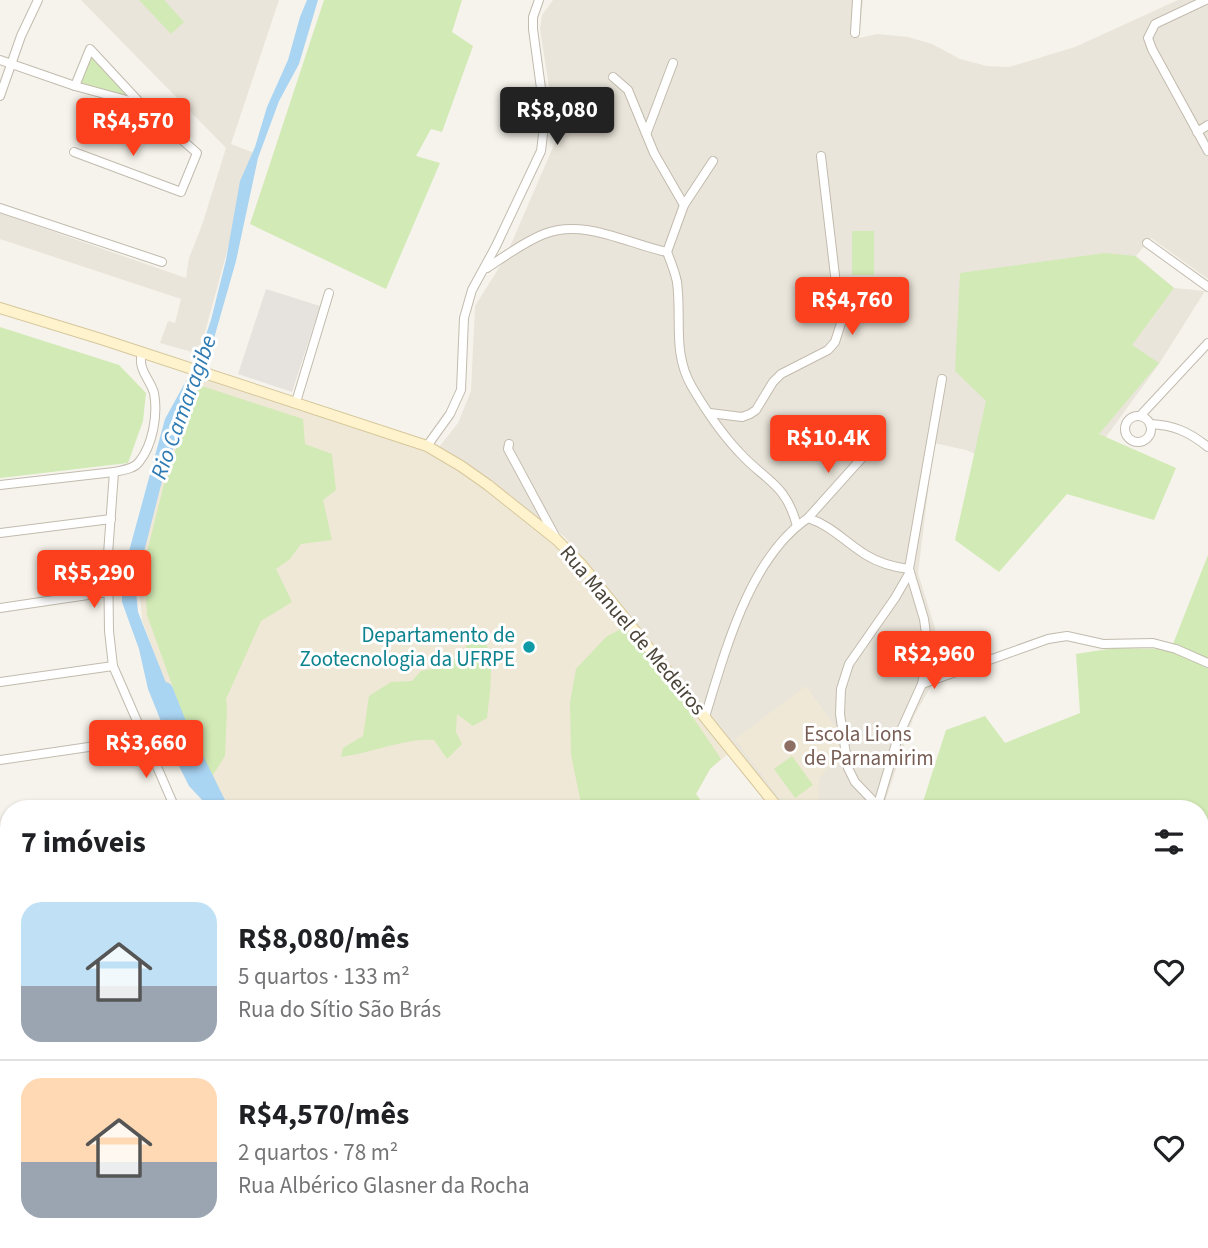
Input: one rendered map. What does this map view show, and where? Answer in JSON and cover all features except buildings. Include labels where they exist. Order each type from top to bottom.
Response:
[{"type":"main road","name":"Rua Manuel de Medeiros","points":[[0,308],[427,446],[478,477],[557,541],[595,580],[772,800]]},
{"type":"street","points":[[0,96],[38,0]]},
{"type":"street","points":[[427,446],[450,414],[461,390],[466,311],[472,290],[535,167],[545,134],[543,94],[533,29],[533,17],[539,0]]},
{"type":"street","points":[[855,33],[857,0]]},
{"type":"street","points":[[1206,0],[1151,28],[1148,38],[1208,151]]},
{"type":"street","points":[[74,152],[181,192],[197,153],[141,104],[90,49],[75,86]]},
{"type":"street","points":[[0,60],[75,86],[141,104]]},
{"type":"street","points":[[646,134],[673,63]]},
{"type":"street","points":[[613,77],[628,90],[653,153],[684,205]]},
{"type":"street","points":[[1197,132],[1208,125]]},
{"type":"street","points":[[710,413],[742,417],[750,414],[762,401],[772,382],[781,374],[828,349],[835,342],[843,306],[836,284],[821,156]]},
{"type":"street","points":[[713,161],[684,205],[667,252],[677,281],[679,352],[683,370],[740,453],[779,487],[789,501],[797,526]]},
{"type":"street","points":[[0,208],[162,262]]},
{"type":"street","points":[[484,270],[536,238],[564,229],[603,234],[667,252]]},
{"type":"street","points":[[1147,243],[1208,287]]},
{"type":"street","points":[[296,402],[329,293]]},
{"type":"street","points":[[1150,424],[1151,433],[1146,440],[1138,443],[1130,440],[1125,433],[1126,424],[1132,418],[1140,416],[1208,343]]},
{"type":"street","points":[[0,485],[125,470],[139,463],[148,445],[155,411],[153,392],[141,367],[142,353]]},
{"type":"street","points":[[872,800],[855,782],[843,750],[841,689],[849,664],[888,609],[909,571],[942,379]]},
{"type":"street","points":[[1140,416],[1150,424],[1186,431],[1208,447]]},
{"type":"street","points":[[509,444],[509,450],[557,541]]},
{"type":"street","points":[[705,717],[748,591],[767,562],[797,526],[808,518],[869,450]]},
{"type":"street","points":[[114,471],[108,592],[113,666],[171,800]]},
{"type":"street","points":[[808,518],[835,531],[880,562],[909,571]]},
{"type":"street","points":[[0,533],[111,519]]},
{"type":"street","points":[[880,800],[898,737],[922,684],[926,664],[924,619],[909,571]]},
{"type":"street","points":[[0,608],[108,592]]},
{"type":"street","points":[[922,684],[1048,639],[1067,636],[1103,644],[1153,643],[1176,649],[1208,663]]},
{"type":"street","points":[[0,682],[113,666]]},
{"type":"street","points":[[0,760],[143,739]]},
{"type":"shaded area","points":[[81,0],[279,0],[231,144],[254,153],[199,354],[160,343],[168,321],[175,323],[181,299],[0,239],[0,213],[186,278],[189,258],[226,148]]},
{"type":"shaded area","points":[[553,0],[863,0],[859,38],[877,34],[908,37],[932,44],[960,59],[987,66],[1009,67],[1075,47],[1178,0],[1208,0],[1208,279],[1151,238],[1136,256],[1174,288],[1205,291],[1159,364],[1053,510],[987,459],[966,450],[934,443],[918,573],[935,628],[934,681],[914,716],[886,800],[774,800],[705,717],[565,537],[436,451],[458,423],[471,391],[475,306],[505,258],[557,138],[540,29],[542,15]]},
{"type":"shaded area","points":[[266,289],[320,306],[292,392],[238,374]]},
{"type":"shaded area","points":[[197,375],[365,425],[426,452],[488,485],[557,540],[733,750],[710,769],[696,794],[700,800],[218,800],[180,723],[142,620],[138,565],[159,476]]},
{"type":"shaded area","name":"Escola Lions de Parnamirim","points":[[806,686],[841,735],[840,753],[819,779],[818,800],[781,800],[735,739]]},
{"type":"green space","points":[[139,0],[164,0],[184,22],[171,34]]},
{"type":"green space","points":[[324,0],[462,0],[452,32],[473,46],[442,132],[431,129],[416,156],[440,163],[386,289],[250,224]]},
{"type":"green space","points":[[91,57],[132,97],[82,84]]},
{"type":"green space","points":[[852,231],[874,231],[874,275],[852,275]]},
{"type":"green space","points":[[1105,253],[1135,256],[1174,288],[1132,345],[1159,363],[1099,434],[1176,468],[1154,520],[1067,494],[999,572],[955,540],[986,401],[955,371],[960,273]]},
{"type":"green space","points":[[0,327],[119,365],[146,393],[143,421],[128,463],[0,478]]},
{"type":"green space","points":[[199,385],[303,419],[305,444],[332,454],[336,490],[323,500],[332,540],[301,544],[290,559],[276,569],[292,602],[261,621],[226,699],[225,756],[211,778],[191,738],[147,615],[144,564],[166,476]]},
{"type":"green space","points":[[1208,555],[1208,800],[924,800],[946,730],[985,716],[1005,743],[1080,713],[1076,654],[1114,648],[1171,649]]},
{"type":"green space","points":[[630,624],[721,759],[710,769],[696,794],[700,800],[580,800],[571,755],[570,702],[576,669],[606,637]]},
{"type":"green space","points":[[467,631],[480,633],[489,652],[491,685],[487,718],[473,726],[457,714],[456,732],[462,744],[447,759],[434,740],[412,741],[341,757],[343,748],[363,736],[369,696],[391,682],[412,681],[421,671],[442,667],[453,659],[465,660]]},
{"type":"green space","points":[[792,756],[813,785],[795,798],[774,769]]},
{"type":"water","name":"Rio Camaragibe","points":[[307,0],[318,0],[299,64],[279,101],[258,158],[236,261],[207,363],[183,419],[161,485],[136,592],[138,612],[172,698],[178,741],[190,763],[199,773],[203,772],[219,800],[202,800],[189,786],[179,766],[148,689],[139,649],[122,602],[122,577],[165,419],[197,361],[211,320],[226,260],[240,181],[255,147],[267,107],[288,60]]},
{"type":"waterway","name":"Rio Camaragibe","points":[[165,690],[216,800]]},
{"type":"place","name":"Departamento de Zootecnologia da UFRPE","points":[[529,647]]},
{"type":"place","name":"Escola Lions de Parnamirim","points":[[790,746]]}]
